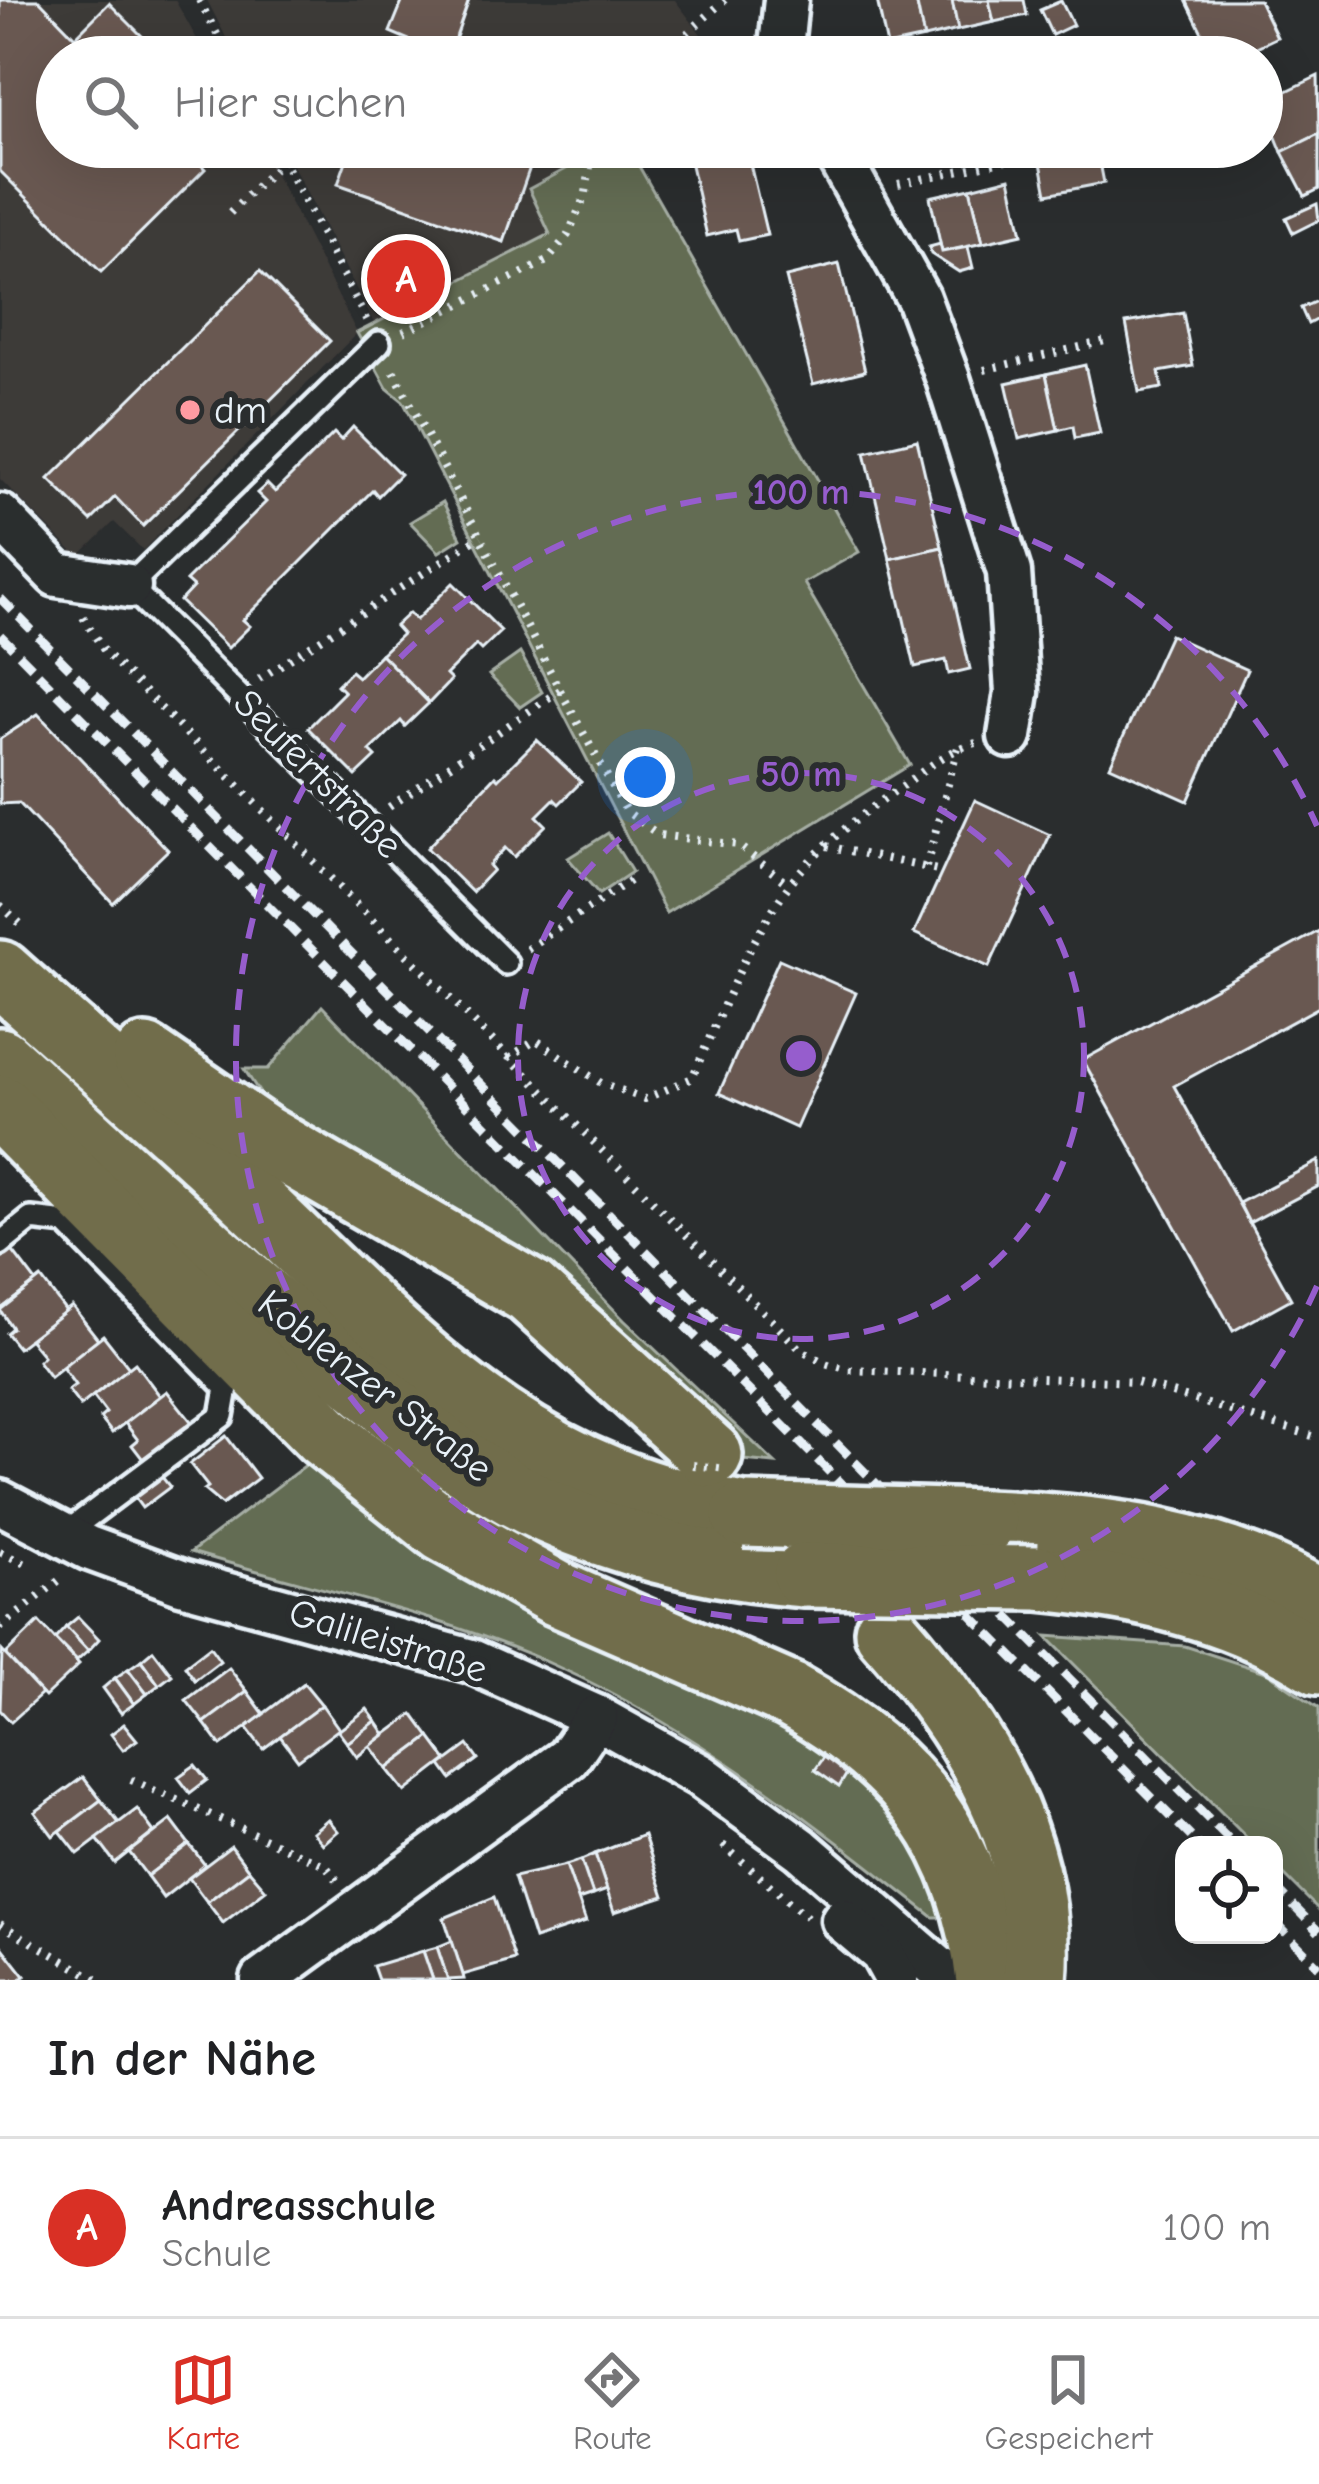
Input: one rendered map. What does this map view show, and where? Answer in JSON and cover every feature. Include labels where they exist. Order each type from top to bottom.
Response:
[{"type":"main road","points":[[0,929],[180,1084],[262,1137],[530,1292],[710,1455]]},
{"type":"main road","name":"Koblenzer Straße","points":[[0,973],[238,1186],[404,1343],[494,1419],[580,1467],[638,1491],[744,1515],[1068,1526],[1163,1541],[1260,1571],[1319,1602]]},
{"type":"main road","name":"Koblenzer Straße","points":[[0,1060],[261,1298],[461,1462],[545,1510],[624,1543],[689,1560],[805,1575],[1038,1578],[1111,1586],[1209,1609],[1264,1630],[1319,1662]]},
{"type":"main road","points":[[0,1107],[324,1435],[444,1530],[556,1593],[790,1695],[886,1760],[938,1821],[960,1863],[988,1980]]},
{"type":"main road","points":[[887,1630],[940,1694],[988,1768],[1016,1838],[1042,1965]]},
{"type":"street","points":[[783,36],[787,0]]},
{"type":"street","points":[[846,168],[918,298],[1009,572],[1017,692],[1010,736]]},
{"type":"street","points":[[0,516],[57,575],[128,586]]},
{"type":"street","name":"Galileistraße","points":[[0,1502],[88,1548],[181,1582],[471,1661],[596,1717],[700,1774],[801,1849],[952,1980]]},
{"type":"street","points":[[263,1980],[568,1758],[596,1717]]},
{"type":"street","name":"Galileistraße","points":[[700,1774],[745,1836],[882,1953],[897,1980]]},
{"type":"lane","points":[[128,586],[379,344]]},
{"type":"lane","name":"Seufertstraße","points":[[128,586],[506,964]]},
{"type":"lane","points":[[0,1244],[32,1220],[66,1223],[227,1388],[222,1416],[63,1535]]},
{"type":"path","points":[[199,0],[218,36]]},
{"type":"path","points":[[685,36],[725,0]]},
{"type":"path","points":[[230,213],[275,168]]},
{"type":"path","points":[[287,168],[626,811],[659,835],[738,844],[789,885]]},
{"type":"path","points":[[379,344],[547,261],[568,235],[586,193],[590,168]]},
{"type":"path","points":[[861,193],[971,168]]},
{"type":"path","points":[[948,379],[1105,341]]},
{"type":"path","points":[[238,692],[481,536]]},
{"type":"path","points":[[57,575],[105,652],[782,1332],[825,1364],[849,1370],[1136,1382],[1319,1438]]},
{"type":"path","points":[[367,823],[560,690]]},
{"type":"path","points":[[508,1058],[536,1040],[601,1083],[645,1099],[692,1078],[753,940],[789,885],[826,846],[958,747],[1010,736]]},
{"type":"path","points":[[926,867],[958,747]]},
{"type":"path","points":[[826,846],[942,871]]},
{"type":"path","points":[[506,964],[634,878]]},
{"type":"path","points":[[0,1628],[62,1578]]},
{"type":"path","points":[[131,1780],[325,1865],[361,1911]]},
{"type":"path","points":[[0,1924],[98,1980]]},
{"type":"shaded area","points":[[0,0],[175,0],[195,36],[36,36],[36,168],[273,168],[357,333],[143,550],[114,522],[78,557],[0,479]]},
{"type":"shaded area","points":[[207,0],[675,0],[702,36],[225,36]]},
{"type":"shaded area","points":[[294,168],[568,168],[529,189],[550,234],[374,323]]},
{"type":"green space","points":[[568,168],[640,168],[859,552],[804,583],[910,765],[666,913],[403,401],[387,388],[357,333],[550,234],[529,189]]},
{"type":"green space","points":[[443,502],[461,538],[439,552],[410,522]]},
{"type":"green space","points":[[520,653],[542,692],[520,707],[489,675]]},
{"type":"green space","points":[[608,833],[632,872],[599,894],[568,858]]},
{"type":"green space","points":[[322,1006],[624,1320],[775,1463],[721,1458],[271,1110],[244,1069],[268,1069]]},
{"type":"green space","points":[[311,1461],[817,1741],[888,1795],[924,1844],[944,1917],[933,1917],[798,1812],[705,1748],[556,1666],[422,1616],[191,1552]]},
{"type":"green space","points":[[1046,1636],[1185,1646],[1268,1673],[1319,1708],[1319,1910],[1283,1874],[1283,1836],[1245,1836]]},
{"type":"building","points":[[0,0],[39,0],[74,36],[36,36],[36,168],[205,169],[101,272],[0,171]]},
{"type":"building","points":[[403,0],[469,0],[456,36],[390,32]]},
{"type":"building","points":[[877,0],[916,0],[924,36],[885,36]]},
{"type":"building","points":[[916,0],[952,0],[958,30],[924,36]]},
{"type":"building","points":[[952,0],[989,0],[994,22],[958,30]]},
{"type":"building","points":[[989,0],[1024,0],[1027,15],[994,22]]},
{"type":"building","points":[[1186,0],[1259,0],[1277,36],[1204,36]]},
{"type":"building","points":[[1061,1],[1073,25],[1052,35],[1040,10]]},
{"type":"building","points":[[109,3],[142,36],[76,36]]},
{"type":"building","points":[[1318,76],[1319,134],[1283,152],[1283,93]]},
{"type":"building","points":[[1319,134],[1319,189],[1305,196],[1283,152]]},
{"type":"building","points":[[344,168],[530,168],[504,242],[338,184]]},
{"type":"building","points":[[692,168],[751,168],[767,235],[739,241],[736,229],[707,236]]},
{"type":"building","points":[[1042,168],[1101,168],[1104,183],[1047,194]]},
{"type":"building","points":[[1010,178],[1022,234],[983,243],[970,188]]},
{"type":"building","points":[[970,188],[983,243],[942,252],[930,197]]},
{"type":"building","points":[[1317,204],[1319,220],[1293,233],[1286,218]]},
{"type":"building","points":[[940,244],[942,252],[968,247],[973,268],[959,272],[931,254],[929,247]]},
{"type":"building","points":[[839,264],[865,371],[813,384],[786,277]]},
{"type":"building","name":"dm","points":[[260,271],[330,341],[143,526],[115,497],[91,521],[49,479]]},
{"type":"building","points":[[1319,300],[1319,318],[1308,324],[1301,308]]},
{"type":"building","points":[[1183,313],[1193,366],[1159,372],[1162,388],[1139,392],[1126,323]]},
{"type":"building","points":[[1085,365],[1100,433],[1075,438],[1073,426],[1058,430],[1046,374]]},
{"type":"building","points":[[1046,374],[1058,430],[1019,439],[1006,383]]},
{"type":"building","points":[[353,427],[400,474],[378,496],[373,490],[243,620],[250,626],[228,648],[180,601],[193,587],[186,581],[266,502],[257,493],[267,484],[275,492],[334,433],[341,440]]},
{"type":"building","points":[[917,440],[942,547],[890,559],[865,452]]},
{"type":"building","points":[[942,547],[970,669],[949,674],[946,660],[915,667],[890,559]]},
{"type":"building","points":[[453,583],[501,631],[481,650],[476,645],[446,675],[451,680],[429,703],[381,654],[402,634],[395,626],[409,613],[416,620]]},
{"type":"building","points":[[1170,635],[1247,670],[1188,801],[1110,766]]},
{"type":"building","points":[[381,654],[429,703],[405,726],[401,721],[370,751],[376,757],[356,776],[308,728],[344,692],[337,685],[351,671],[358,677]]},
{"type":"building","points":[[38,714],[168,850],[113,903],[19,803],[0,804],[0,739]]},
{"type":"building","points":[[537,740],[581,782],[559,804],[554,799],[537,816],[546,825],[514,857],[505,848],[489,865],[493,870],[472,892],[427,848],[495,776],[498,779]]},
{"type":"building","points":[[975,800],[1050,835],[989,967],[914,933]]},
{"type":"building","points":[[1319,931],[1319,1007],[1174,1086],[1291,1299],[1233,1331],[1083,1060]]},
{"type":"building","points":[[779,959],[856,993],[796,1128],[719,1093]]},
{"type":"building","points":[[1319,1161],[1319,1186],[1249,1223],[1239,1203]]},
{"type":"building","points":[[11,1249],[36,1282],[0,1310],[0,1257]]},
{"type":"building","points":[[41,1278],[66,1311],[18,1348],[6,1333],[12,1328],[0,1310]]},
{"type":"building","points":[[72,1306],[98,1339],[50,1377],[38,1361],[43,1356],[29,1339]]},
{"type":"building","points":[[103,1335],[129,1368],[80,1406],[68,1390],[75,1385],[62,1367]]},
{"type":"building","points":[[135,1363],[160,1396],[112,1433],[100,1418],[106,1413],[93,1396]]},
{"type":"building","points":[[167,1391],[194,1425],[145,1462],[132,1445],[138,1440],[125,1423]]},
{"type":"building","points":[[226,1436],[258,1478],[222,1505],[204,1490],[208,1487],[190,1464]]},
{"type":"building","points":[[158,1472],[170,1487],[142,1508],[131,1493]]},
{"type":"building","points":[[78,1617],[99,1639],[88,1651],[66,1627]]},
{"type":"building","points":[[39,1622],[79,1665],[45,1697],[5,1655]]},
{"type":"building","points":[[66,1627],[88,1651],[77,1661],[55,1639]]},
{"type":"building","points":[[210,1647],[220,1661],[195,1680],[185,1666]]},
{"type":"building","points":[[153,1650],[172,1675],[159,1685],[141,1660]]},
{"type":"building","points":[[2,1651],[42,1694],[11,1722],[0,1710]]},
{"type":"building","points":[[141,1660],[159,1685],[147,1694],[128,1669]]},
{"type":"building","points":[[229,1668],[247,1691],[204,1723],[186,1700]]},
{"type":"building","points":[[128,1669],[147,1694],[134,1704],[115,1678]]},
{"type":"building","points":[[115,1678],[134,1704],[121,1713],[103,1688]]},
{"type":"building","points":[[304,1683],[322,1705],[263,1749],[246,1727]]},
{"type":"building","points":[[247,1691],[264,1714],[221,1746],[204,1723]]},
{"type":"building","points":[[322,1705],[339,1729],[298,1760],[280,1736]]},
{"type":"building","points":[[367,1709],[376,1721],[347,1743],[338,1731]]},
{"type":"building","points":[[413,1714],[430,1737],[387,1769],[370,1746]]},
{"type":"building","points":[[376,1721],[385,1734],[357,1757],[347,1743]]},
{"type":"building","points":[[124,1724],[137,1740],[123,1750],[111,1734]]},
{"type":"building","points":[[430,1737],[447,1760],[405,1792],[387,1769]]},
{"type":"building","points":[[468,1745],[478,1759],[451,1779],[441,1765]]},
{"type":"building","points":[[830,1749],[852,1765],[839,1787],[815,1770]]},
{"type":"building","points":[[195,1765],[207,1780],[190,1793],[178,1777]]},
{"type":"building","points":[[83,1777],[101,1800],[53,1836],[35,1812]]},
{"type":"building","points":[[101,1800],[119,1823],[78,1854],[60,1831]]},
{"type":"building","points":[[137,1809],[154,1832],[115,1863],[97,1839]]},
{"type":"building","points":[[328,1819],[338,1831],[323,1844],[313,1832]]},
{"type":"building","points":[[171,1820],[189,1844],[147,1876],[129,1852]]},
{"type":"building","points":[[644,1835],[664,1896],[614,1912],[595,1854]]},
{"type":"building","points":[[189,1844],[205,1865],[163,1898],[147,1876]]},
{"type":"building","points":[[231,1846],[249,1870],[207,1902],[189,1878]]},
{"type":"building","points":[[595,1854],[607,1890],[593,1895],[581,1860]]},
{"type":"building","points":[[581,1860],[593,1895],[578,1900],[566,1865]]},
{"type":"building","points":[[566,1865],[586,1922],[534,1939],[514,1877]]},
{"type":"building","points":[[249,1870],[266,1890],[223,1923],[207,1902]]},
{"type":"building","points":[[494,1897],[515,1960],[463,1975],[444,1918]]},
{"type":"building","points":[[452,1941],[464,1979],[448,1980],[437,1947]]},
{"type":"building","points":[[0,1944],[25,1976],[19,1980],[0,1980]]},
{"type":"building","points":[[437,1947],[448,1980],[433,1980],[423,1951]]},
{"type":"building","points":[[423,1951],[433,1980],[378,1980],[373,1966]]},
{"type":"railway","points":[[0,598],[1225,1836]]},
{"type":"railway","points":[[0,635],[1190,1836]]},
{"type":"railway","points":[[1283,1895],[1319,1932]]},
{"type":"railway","points":[[1283,1930],[1319,1967]]},
{"type":"place","name":"Andreasschule","points":[[406,279]]},
{"type":"place","name":"dm","points":[[190,410]]}]
